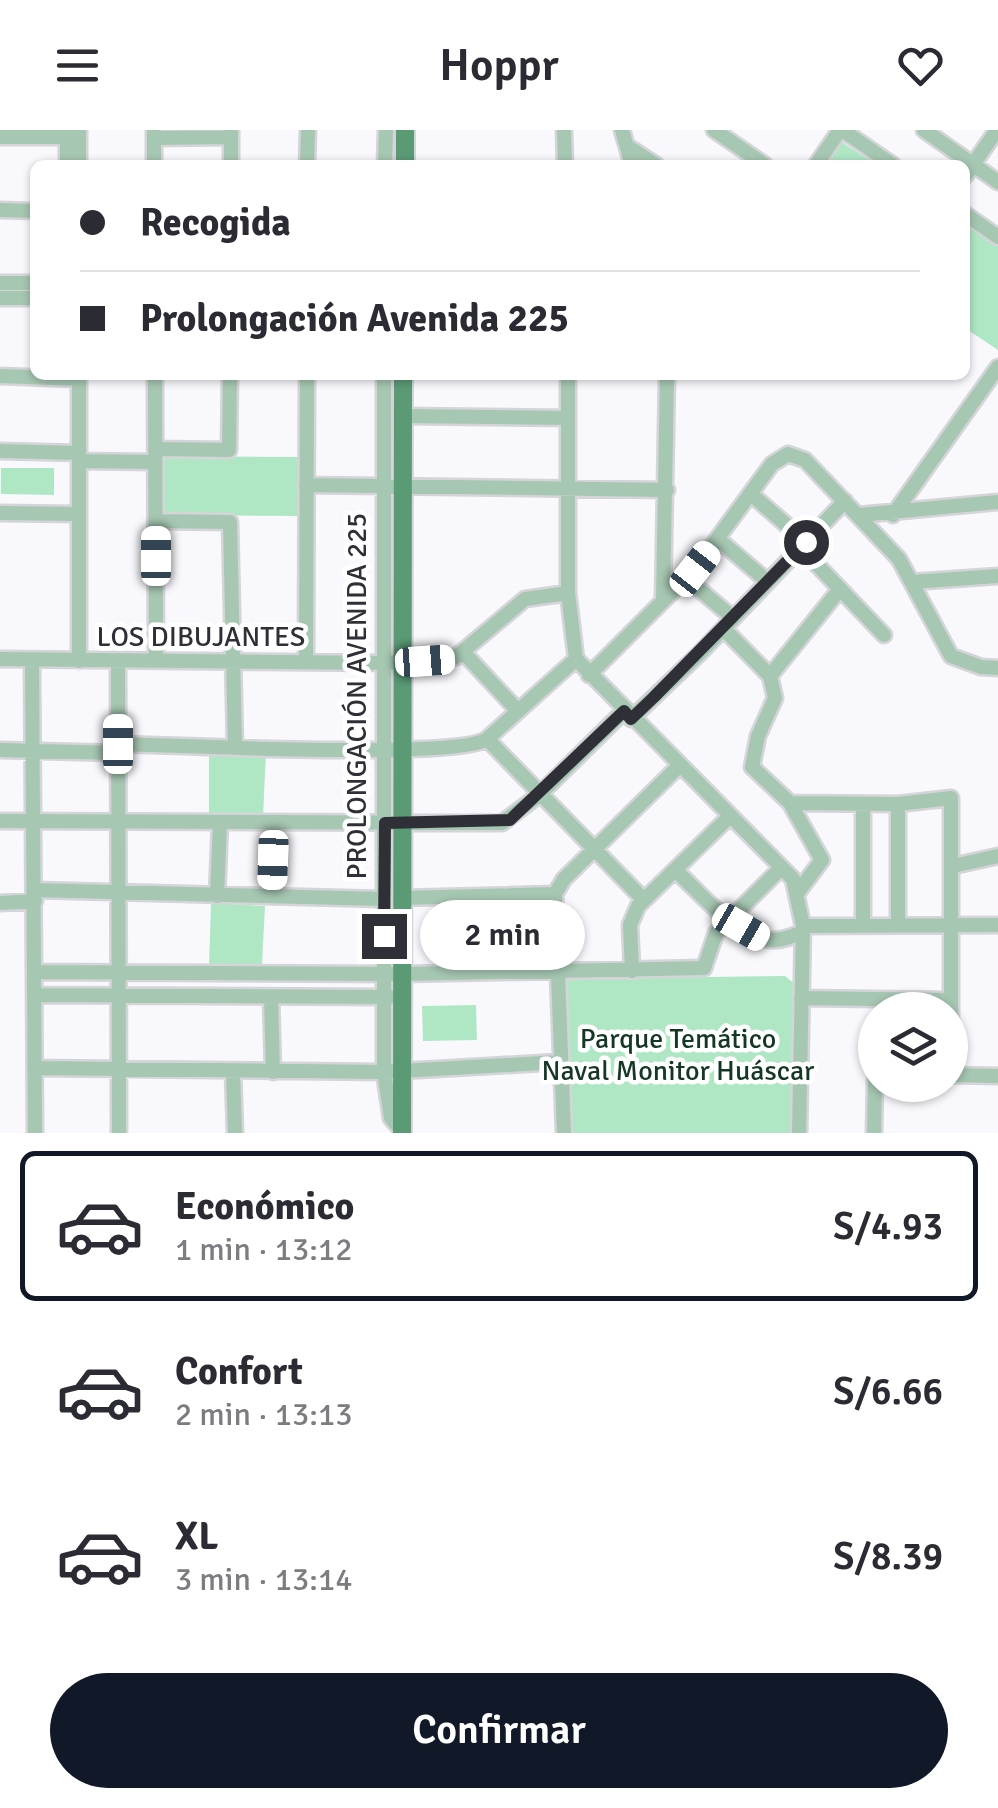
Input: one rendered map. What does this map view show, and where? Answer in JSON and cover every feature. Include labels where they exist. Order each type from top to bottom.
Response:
[{"type":"main road","points":[[405,130],[405,160]]},
{"type":"main road","name":"PROLONGACIÓN AVENIDA 225","points":[[402,1132],[392,1072],[392,997],[393,487],[403,416],[403,380]]},
{"type":"street","points":[[308,130],[308,160]]},
{"type":"street","points":[[386,130],[386,160]]},
{"type":"street","points":[[564,130],[565,157]]},
{"type":"street","points":[[565,157],[572,130]]},
{"type":"street","points":[[622,130],[631,160]]},
{"type":"street","points":[[714,130],[758,160]]},
{"type":"street","points":[[819,130],[839,133],[885,160]]},
{"type":"street","points":[[924,130],[958,160]]},
{"type":"street","points":[[970,169],[997,130]]},
{"type":"street","points":[[154,160],[154,134],[231,133],[231,160]]},
{"type":"street","points":[[820,160],[839,133]]},
{"type":"street","points":[[0,137],[75,134]]},
{"type":"street","points":[[68,160],[75,134]]},
{"type":"street","points":[[75,134],[78,160]]},
{"type":"street","points":[[627,146],[648,160]]},
{"type":"street","points":[[970,170],[998,182]]},
{"type":"street","points":[[0,210],[30,211]]},
{"type":"street","points":[[970,217],[998,237]]},
{"type":"street","points":[[0,284],[30,283]]},
{"type":"street","points":[[0,298],[30,298]]},
{"type":"street","points":[[892,515],[991,387],[998,366]]},
{"type":"street","points":[[0,376],[30,376]]},
{"type":"street","points":[[79,380],[79,660]]},
{"type":"street","points":[[155,380],[156,661]]},
{"type":"street","points":[[0,451],[79,457],[228,450],[230,380]]},
{"type":"street","points":[[306,662],[307,380]]},
{"type":"street","name":"PROLONGACIÓN AVENIDA 225","points":[[384,380],[393,487]]},
{"type":"street","points":[[568,380],[568,593],[576,659],[781,868],[798,892],[802,929],[799,1133]]},
{"type":"street","points":[[663,600],[668,380]]},
{"type":"street","points":[[403,416],[568,418]]},
{"type":"street","points":[[589,675],[686,578],[772,464],[788,454],[805,460],[898,559],[951,656],[998,668]]},
{"type":"street","points":[[306,486],[667,490]]},
{"type":"street","points":[[751,494],[804,545],[884,635]]},
{"type":"street","points":[[0,821],[502,823],[539,795],[729,624],[845,501]]},
{"type":"street","points":[[858,515],[892,515],[998,502]]},
{"type":"street","points":[[0,514],[79,514]]},
{"type":"street","points":[[156,521],[230,522],[235,746]]},
{"type":"street","points":[[718,539],[768,582]]},
{"type":"street","points":[[912,582],[998,576]]},
{"type":"street","points":[[686,578],[770,676],[776,698],[758,736],[752,766],[790,803],[822,860],[798,892]]},
{"type":"street","points":[[770,676],[840,589]]},
{"type":"street","points":[[518,711],[464,653],[525,599],[568,593]]},
{"type":"street","name":"LOS DIBUJANTES","points":[[0,659],[394,663],[448,660],[464,653]]},
{"type":"street","points":[[0,750],[474,746],[488,739],[576,659]]},
{"type":"street","points":[[32,660],[35,1133]]},
{"type":"street","points":[[118,661],[119,1133]]},
{"type":"street","points":[[488,739],[644,900]]},
{"type":"street","points":[[564,1133],[555,894],[594,848],[678,766]]},
{"type":"street","points":[[790,803],[898,804],[951,798],[951,992]]},
{"type":"street","points":[[863,804],[863,925]]},
{"type":"street","points":[[898,804],[898,924]]},
{"type":"street","points":[[632,971],[630,924],[644,900],[728,818]]},
{"type":"street","points":[[217,896],[220,823]]},
{"type":"street","points":[[272,896],[274,823]]},
{"type":"street","points":[[952,866],[998,856]]},
{"type":"street","points":[[36,972],[393,974],[704,968],[710,942],[781,868]]},
{"type":"street","points":[[675,870],[729,918],[771,940],[802,929],[898,924],[998,925]]},
{"type":"street","points":[[0,904],[35,896],[118,894],[393,898],[555,894]]},
{"type":"street","points":[[36,995],[392,997]]},
{"type":"street","points":[[271,997],[273,1072]]},
{"type":"street","points":[[801,998],[858,1004]]},
{"type":"street","points":[[37,1068],[119,1072],[392,1072],[559,1062]]},
{"type":"street","points":[[233,1072],[235,1133]]},
{"type":"street","points":[[968,1075],[998,1076]]},
{"type":"street","points":[[874,1133],[875,1102]]},
{"type":"green space","points":[[840,141],[869,160],[827,160]]},
{"type":"green space","points":[[970,226],[998,245],[998,350],[970,331]]},
{"type":"green space","points":[[160,456],[302,457],[302,516],[160,515]]},
{"type":"green space","points":[[1,468],[54,468],[54,495],[1,494]]},
{"type":"green space","points":[[209,751],[266,752],[263,817],[209,819]]},
{"type":"green space","points":[[211,903],[265,906],[262,965],[209,965]]},
{"type":"green space","name":"Parque Temático Naval Monitor Huáscar","points":[[785,976],[796,985],[797,1133],[569,1133],[559,979]]},
{"type":"green space","points":[[476,1005],[477,1040],[423,1041],[422,1006]]},
{"type":"route","points":[[384,936],[385,823],[510,820],[624,711],[631,719],[700,654],[806,542]]}]
